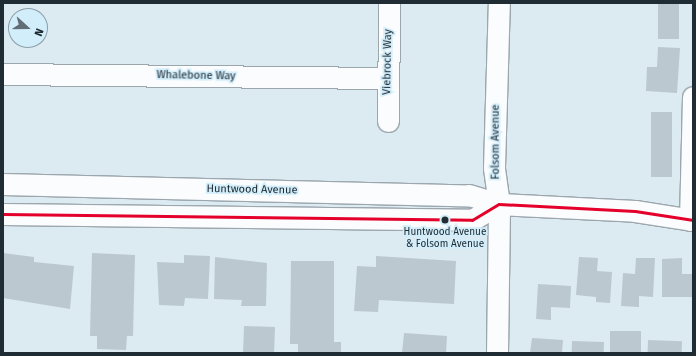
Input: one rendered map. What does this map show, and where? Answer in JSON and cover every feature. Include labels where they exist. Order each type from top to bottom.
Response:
[{"type":"street","name":"Viebrock Way","points":[[388,121],[389,3]]},
{"type":"street","name":"Folsom Avenue","points":[[497,353],[499,204],[494,167],[499,3]]},
{"type":"street","name":"Whalebone Way","points":[[3,74],[388,78]]},
{"type":"street","points":[[691,220],[693,97]]},
{"type":"street","name":"Huntwood Avenue","points":[[3,184],[469,195],[499,204],[635,211],[691,220]]},
{"type":"street","points":[[3,214],[472,220],[499,204]]},
{"type":"building","points":[[658,3],[679,3],[679,39],[658,39]]},
{"type":"building","points":[[658,47],[680,48],[677,93],[646,91],[647,67],[657,67]]},
{"type":"building","points":[[651,112],[672,112],[672,177],[651,177]]},
{"type":"building","points":[[3,253],[34,257],[34,262],[74,266],[70,309],[3,298]]},
{"type":"building","points":[[92,253],[135,255],[133,336],[127,336],[126,350],[97,349],[97,336],[90,336]]},
{"type":"building","points":[[184,255],[210,256],[208,299],[185,298],[184,306],[159,305],[157,262],[184,263]]},
{"type":"building","points":[[376,256],[456,261],[454,304],[379,300],[378,312],[354,311],[357,266],[376,267]]},
{"type":"building","points":[[215,257],[267,263],[266,306],[241,306],[242,300],[214,299]]},
{"type":"building","points":[[579,257],[598,258],[597,271],[612,272],[610,303],[596,302],[596,297],[576,295]]},
{"type":"building","points":[[636,258],[655,258],[653,297],[639,296],[639,307],[621,306],[623,273],[635,274]]},
{"type":"building","points":[[682,258],[682,274],[693,274],[693,297],[662,297],[662,259]]},
{"type":"building","points":[[291,261],[334,261],[334,342],[341,342],[341,353],[298,353],[298,344],[290,344]]},
{"type":"building","points":[[538,284],[571,286],[570,308],[551,307],[551,320],[536,319]]},
{"type":"building","points":[[244,326],[275,327],[274,353],[243,353]]},
{"type":"building","points":[[610,331],[641,331],[641,353],[610,353]]},
{"type":"building","points":[[404,333],[447,336],[446,353],[402,353]]},
{"type":"building","points":[[532,338],[563,340],[562,353],[530,353]]},
{"type":"building","points":[[648,340],[682,341],[682,353],[648,353]]},
{"type":"building","points":[[572,341],[604,342],[604,353],[572,353]]},
{"type":"transit line","points":[[3,214],[472,220],[499,204],[635,211],[693,220]]},
{"type":"place","name":"Huntwood Avenue & Folsom Avenue","points":[[445,220]]}]
